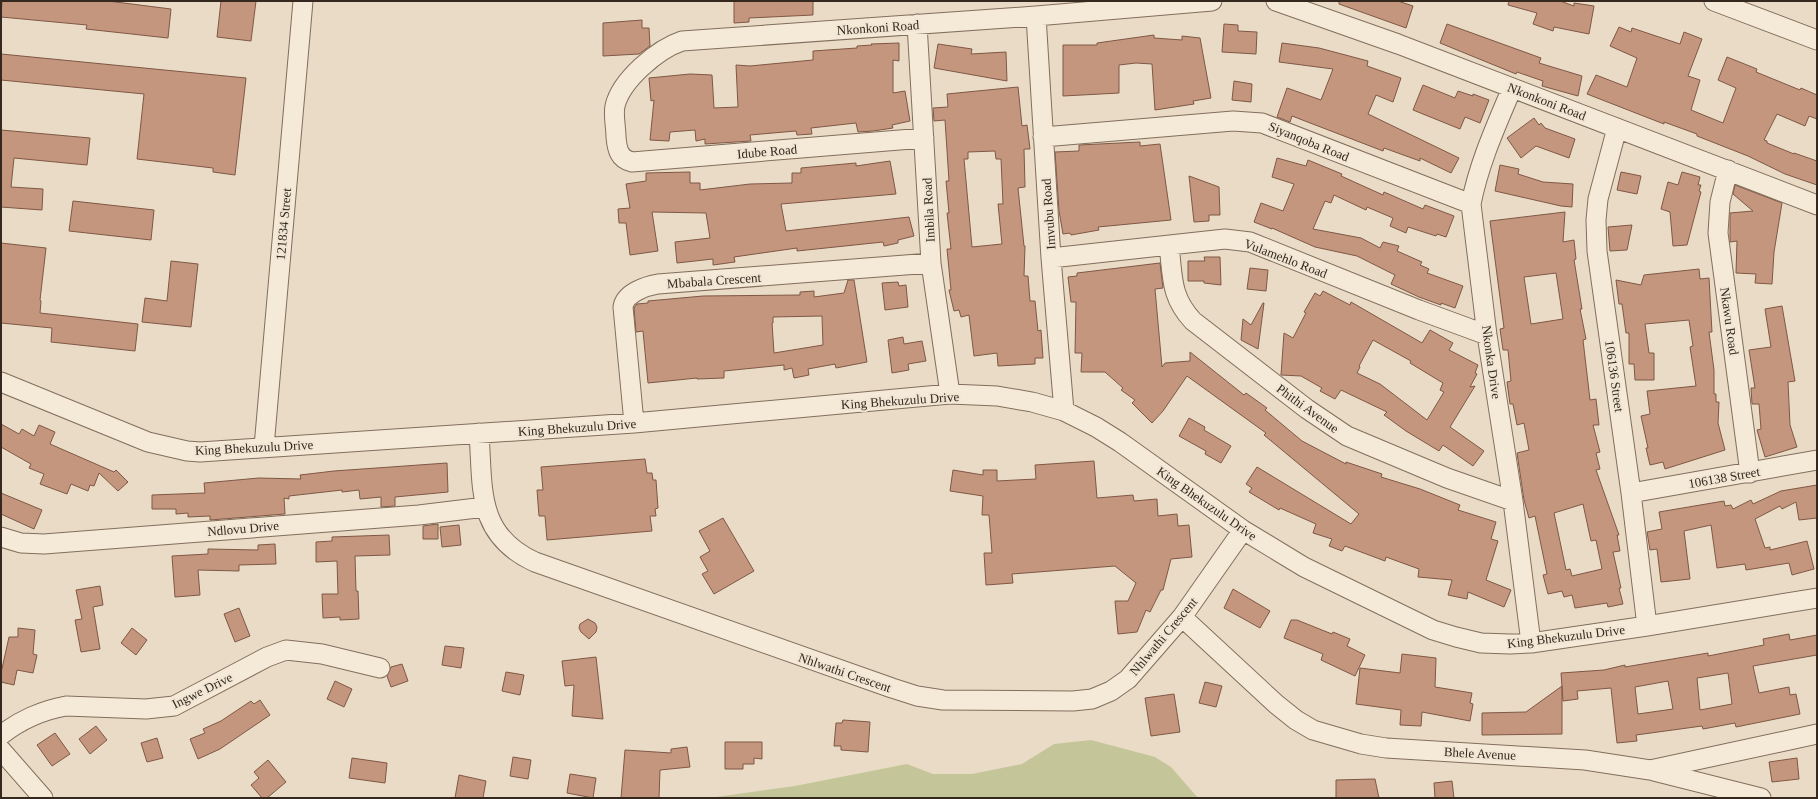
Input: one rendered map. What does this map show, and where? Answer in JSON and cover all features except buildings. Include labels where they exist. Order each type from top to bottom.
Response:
[{"type":"street","name":"121834 Street","points":[[264,447],[302,1]]},
{"type":"street","name":"Nkonkoni Road","points":[[617,149],[615,111],[620,96],[629,81],[645,64],[679,42],[1036,16],[1212,1]]},
{"type":"street","name":"Nkonkoni Road","points":[[1276,1],[1398,44],[1817,205]]},
{"type":"street","points":[[1714,1],[1817,40]]},
{"type":"street","name":"Imvubu Road","points":[[1036,16],[1051,258],[1064,411]]},
{"type":"street","name":"Imbila Road","points":[[917,24],[932,263],[950,394]]},
{"type":"street","name":"Nkonka Drive","points":[[1512,88],[1483,159],[1475,183],[1471,204],[1487,335],[1513,501],[1531,643]]},
{"type":"street","name":"Siyanqoba Road","points":[[1043,137],[1233,120],[1262,123],[1471,204]]},
{"type":"street","name":"106136 Street","points":[[1617,128],[1598,199],[1596,220],[1597,251],[1631,494],[1647,626]]},
{"type":"street","name":"Idube Road","points":[[617,149],[623,159],[632,162],[924,138]]},
{"type":"street","name":"Nkawu Road","points":[[1728,170],[1720,202],[1718,233],[1750,473]]},
{"type":"street","name":"Vulamehlo Road","points":[[1051,258],[1169,246],[1225,238],[1250,242],[1412,307],[1487,335]]},
{"type":"street","name":"Phithi Avenue","points":[[1169,246],[1174,291],[1177,302],[1183,311],[1193,321],[1322,420],[1347,436],[1366,445],[1447,478],[1513,501]]},
{"type":"street","name":"Mbabala Crescent","points":[[634,423],[623,307],[624,301],[630,295],[658,284],[932,263]]},
{"type":"street","name":"King Bhekuzulu Drive","points":[[1,382],[131,436],[166,447],[200,452],[634,423],[950,394],[997,396],[1032,402],[1064,411],[1096,427],[1120,442],[1243,530],[1304,567],[1433,630],[1481,643],[1531,643],[1647,626],[1817,598]]},
{"type":"street","name":"Nhlwathi Crescent","points":[[479,433],[485,507],[496,531],[513,551],[535,562],[892,688],[917,696],[942,700],[1073,701],[1092,699],[1111,691],[1128,679],[1182,617],[1243,530]]},
{"type":"street","name":"106138 Street","points":[[1631,494],[1817,460]]},
{"type":"street","name":"Ndlovu Drive","points":[[1,537],[21,543],[44,544],[419,515],[485,507]]},
{"type":"street","name":"Bhele Avenue","points":[[1182,617],[1276,704],[1296,720],[1314,730],[1361,744],[1386,748],[1577,760],[1650,770],[1817,734]]},
{"type":"street","name":"Ingwe Drive","points":[[1,735],[38,714],[52,708],[66,706],[156,708],[174,706],[260,661],[286,650],[322,654],[380,668]]},
{"type":"street","points":[[1,750],[43,798]]},
{"type":"street","points":[[1650,770],[1761,798]]},
{"type":"green space","points":[[1091,740],[1155,757],[1171,767],[1198,798],[709,798],[795,786],[907,764],[933,774],[972,774],[1022,764],[1054,744]]}]
